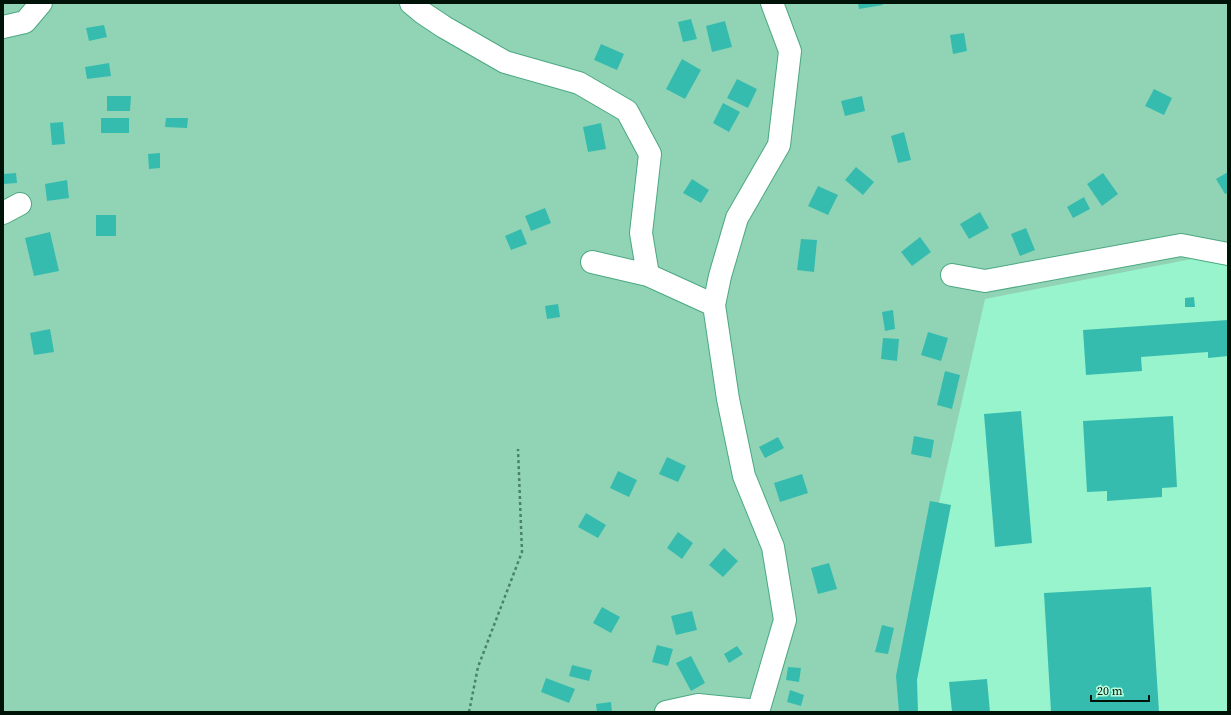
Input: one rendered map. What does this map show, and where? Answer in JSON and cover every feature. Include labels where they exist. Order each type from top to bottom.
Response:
[{"type":"street","points":[[3,27],[25,22],[41,3]]},
{"type":"street","points":[[411,3],[444,27],[505,62],[579,83],[627,111],[650,154],[641,233],[648,275]]},
{"type":"street","points":[[666,712],[698,705],[758,712],[785,620],[773,547],[744,476],[728,399],[714,306],[720,276],[737,218],[779,145],[790,51],[772,3]]},
{"type":"street","points":[[952,275],[984,282],[1181,245],[1228,254]]},
{"type":"street","points":[[592,262],[648,275],[714,306]]},
{"type":"path","points":[[469,712],[478,667],[522,552],[518,449]]},
{"type":"green space","points":[[3,3],[1228,3],[1228,252],[985,299],[903,661],[907,712],[3,712]]},
{"type":"building","points":[[858,3],[882,3],[883,5],[859,9]]},
{"type":"building","points":[[691,19],[697,39],[683,42],[678,22]]},
{"type":"building","points":[[725,21],[732,47],[712,52],[706,26]]},
{"type":"building","points":[[104,25],[107,37],[89,41],[86,28]]},
{"type":"building","points":[[964,33],[967,51],[953,54],[950,35]]},
{"type":"building","points":[[601,44],[624,54],[617,70],[594,60]]},
{"type":"building","points":[[682,59],[701,70],[685,99],[666,89]]},
{"type":"building","points":[[109,63],[111,76],[87,79],[85,67]]},
{"type":"building","points":[[737,79],[757,89],[748,108],[727,98]]},
{"type":"building","points":[[1154,89],[1172,98],[1164,115],[1145,106]]},
{"type":"building","points":[[107,96],[131,96],[130,111],[107,111]]},
{"type":"building","points":[[862,96],[865,111],[845,116],[841,101]]},
{"type":"building","points":[[723,103],[740,112],[729,132],[713,123]]},
{"type":"building","points":[[101,118],[129,118],[129,133],[101,133]]},
{"type":"building","points":[[166,118],[188,118],[187,128],[165,127]]},
{"type":"building","points":[[63,122],[65,144],[52,145],[50,123]]},
{"type":"building","points":[[601,123],[606,149],[588,152],[583,127]]},
{"type":"building","points":[[904,132],[911,160],[898,163],[891,136]]},
{"type":"building","points":[[160,153],[160,168],[149,169],[148,154]]},
{"type":"building","points":[[856,167],[874,182],[863,195],[845,180]]},
{"type":"building","points":[[1228,172],[1228,193],[1225,194],[1216,179]]},
{"type":"building","points":[[16,173],[17,183],[3,184],[3,174]]},
{"type":"building","points":[[1103,173],[1118,194],[1102,206],[1087,184]]},
{"type":"building","points":[[692,179],[709,190],[701,203],[683,193]]},
{"type":"building","points":[[67,180],[69,198],[47,201],[45,184]]},
{"type":"building","points":[[818,186],[838,195],[828,215],[808,206]]},
{"type":"building","points":[[1084,197],[1090,209],[1073,218],[1067,207]]},
{"type":"building","points":[[545,208],[551,223],[531,231],[525,216]]},
{"type":"building","points":[[980,212],[989,228],[969,239],[960,224]]},
{"type":"building","points":[[96,215],[116,215],[116,236],[96,236]]},
{"type":"building","points":[[1026,228],[1035,250],[1020,256],[1011,234]]},
{"type":"building","points":[[521,229],[527,244],[511,250],[505,236]]},
{"type":"building","points":[[50,232],[59,271],[34,276],[25,238]]},
{"type":"building","points":[[920,237],[931,252],[912,266],[901,252]]},
{"type":"building","points":[[801,239],[817,240],[814,272],[797,270]]},
{"type":"building","points":[[1194,297],[1195,307],[1185,307],[1185,298]]},
{"type":"building","points":[[558,304],[560,317],[547,319],[545,306]]},
{"type":"building","points":[[893,310],[895,329],[885,331],[882,312]]},
{"type":"building","points":[[1228,320],[1228,356],[1208,358],[1208,352],[1141,357],[1142,371],[1086,375],[1083,330]]},
{"type":"building","points":[[50,329],[54,352],[34,355],[30,333]]},
{"type":"building","points":[[928,332],[948,338],[941,361],[921,355]]},
{"type":"building","points":[[883,338],[899,339],[897,361],[881,359]]},
{"type":"building","points":[[945,371],[960,375],[952,409],[937,405]]},
{"type":"building","points":[[1021,411],[1032,543],[995,547],[984,414]]},
{"type":"building","points":[[1173,416],[1177,487],[1162,488],[1162,497],[1107,501],[1107,491],[1087,492],[1083,421]]},
{"type":"building","points":[[914,436],[934,440],[931,458],[911,454]]},
{"type":"building","points":[[778,437],[784,448],[765,458],[759,447]]},
{"type":"building","points":[[667,457],[686,466],[678,482],[659,474]]},
{"type":"building","points":[[618,471],[637,480],[629,497],[610,488]]},
{"type":"building","points":[[802,474],[808,493],[780,502],[774,483]]},
{"type":"building","points":[[930,501],[951,505],[917,680],[918,712],[899,712],[896,676]]},
{"type":"building","points":[[586,513],[606,525],[598,538],[578,527]]},
{"type":"building","points":[[678,532],[693,543],[682,559],[667,548]]},
{"type":"building","points":[[724,548],[738,561],[723,577],[709,565]]},
{"type":"building","points":[[829,563],[837,589],[818,594],[811,568]]},
{"type":"building","points":[[1151,587],[1159,712],[1051,712],[1044,593]]},
{"type":"building","points":[[602,607],[620,617],[611,633],[593,623]]},
{"type":"building","points":[[692,611],[697,630],[676,635],[671,616]]},
{"type":"building","points":[[882,625],[894,628],[888,654],[875,652]]},
{"type":"building","points":[[657,645],[673,649],[668,666],[652,662]]},
{"type":"building","points":[[737,646],[743,654],[729,663],[724,654]]},
{"type":"building","points":[[691,656],[705,683],[691,691],[676,663]]},
{"type":"building","points":[[572,665],[592,670],[589,681],[569,676]]},
{"type":"building","points":[[788,667],[801,668],[799,682],[786,680]]},
{"type":"building","points":[[546,678],[575,689],[569,703],[541,692]]},
{"type":"building","points":[[987,679],[990,712],[952,712],[949,682]]},
{"type":"building","points":[[790,690],[804,695],[801,706],[787,702]]},
{"type":"building","points":[[611,702],[612,712],[597,712],[596,704]]}]
